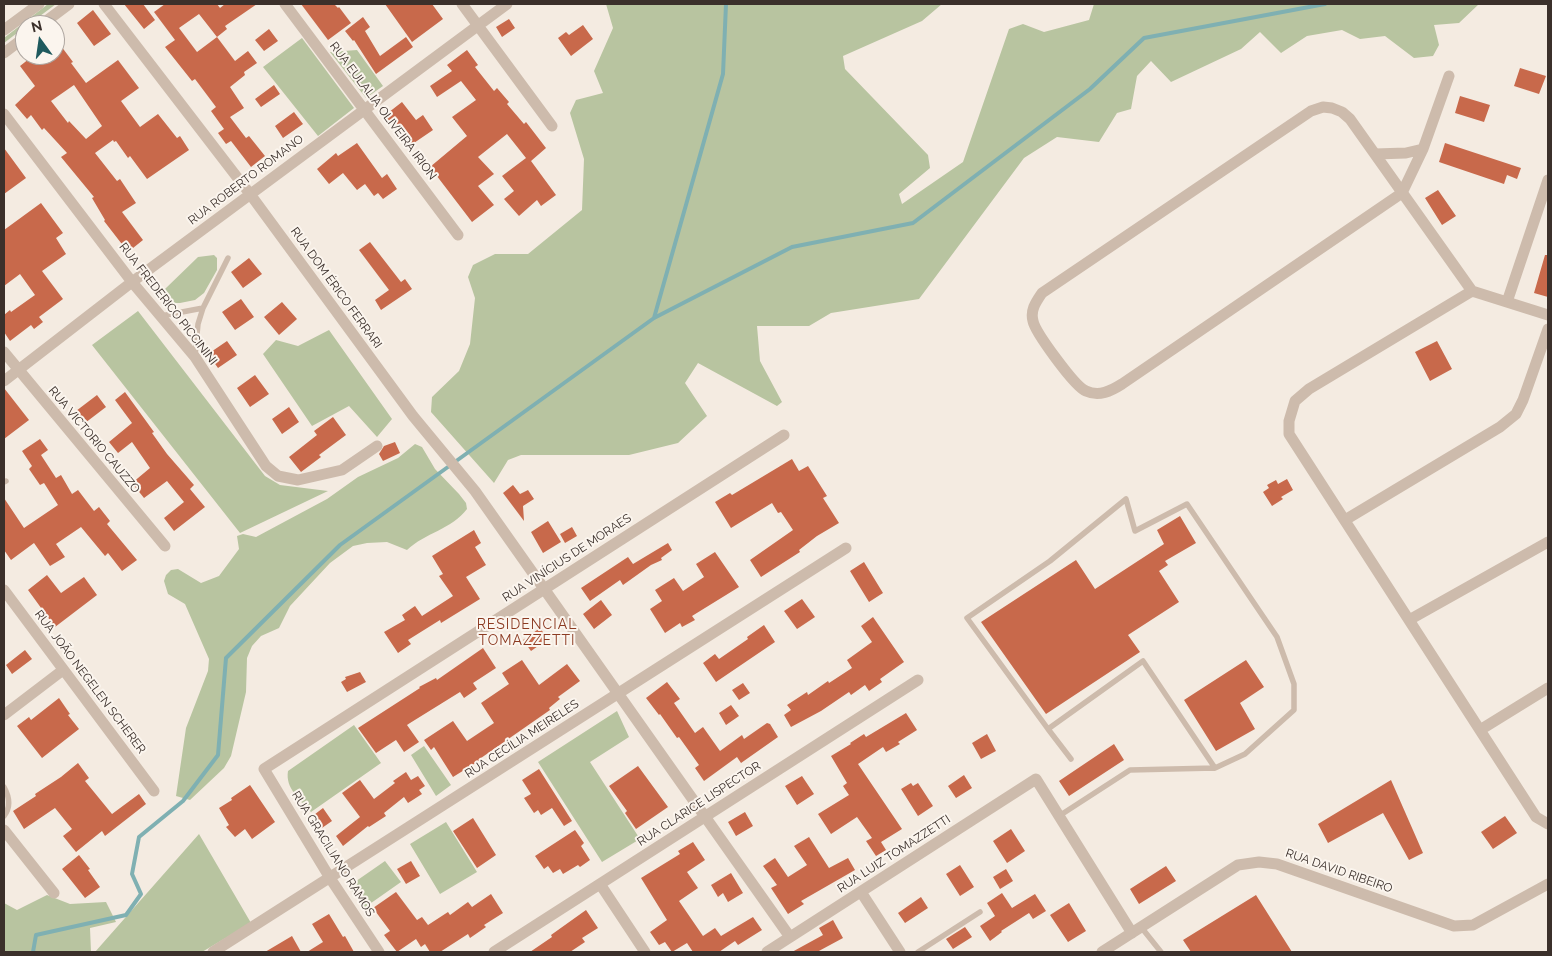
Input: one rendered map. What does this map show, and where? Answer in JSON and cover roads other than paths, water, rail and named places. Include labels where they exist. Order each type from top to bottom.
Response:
[{"type":"street","points":[[4,30],[39,4]]},
{"type":"street","points":[[54,15],[69,4]]},
{"type":"street","name":"RUA DOM ÉRICO FERRARI","points":[[104,4],[250,194],[413,416],[476,491],[790,937]]},
{"type":"street","name":"RUA EULALIA OLIVEIRA IRION","points":[[285,4],[458,235]]},
{"type":"street","points":[[462,4],[552,126]]},
{"type":"street","name":"RUA ROBERTO ROMANO","points":[[4,381],[132,282],[507,4]]},
{"type":"street","points":[[4,53],[15,45]]},
{"type":"street","points":[[1449,76],[1423,149],[1402,193],[1137,375],[1109,392],[1085,391],[1074,382],[1037,332],[1033,322],[1032,310],[1042,293],[1311,111],[1322,107],[1342,112],[1350,119],[1402,193],[1472,290],[1548,315]]},
{"type":"street","name":"RUA FREDERICO PICCININI","points":[[4,114],[132,282],[195,357],[266,466],[278,476],[298,480],[342,470],[377,446]]},
{"type":"street","points":[[1375,154],[1406,153],[1423,149]]},
{"type":"street","points":[[1507,302],[1548,180]]},
{"type":"street","points":[[1472,290],[1309,389],[1295,401],[1289,421],[1289,434],[1536,817],[1548,824]]},
{"type":"street","points":[[1345,520],[1500,427],[1516,414],[1523,400],[1548,329]]},
{"type":"street","name":"RUA VICTORIO CAUZZO","points":[[4,352],[165,546]]},
{"type":"street","name":"RUA VINÍCIUS DE MORAES","points":[[264,769],[784,435]]},
{"type":"street","points":[[1409,620],[1548,542]]},
{"type":"street","name":"RUA CECÍLIA MEIRELES","points":[[213,952],[846,548]]},
{"type":"street","name":"RUA JOÃO NEGELEN SCHERER","points":[[4,590],[154,791]]},
{"type":"street","points":[[4,715],[63,670]]},
{"type":"street","name":"RUA CLARICE LISPECTOR","points":[[494,952],[918,680]]},
{"type":"street","points":[[1480,730],[1548,688]]},
{"type":"street","name":"RUA GRACILIANO RAMOS","points":[[264,769],[330,878],[379,952]]},
{"type":"street","name":"RUA LUIZ TOMAZZETTI","points":[[767,952],[1036,779],[1059,816]]},
{"type":"street","points":[[1059,816],[1137,930]]},
{"type":"street","points":[[4,830],[54,893]]},
{"type":"street","name":"RUA DAVID RIBEIRO","points":[[1102,952],[1238,865],[1259,862],[1277,864],[1454,926],[1472,925],[1548,884]]},
{"type":"street","points":[[600,884],[645,952]]},
{"type":"street","points":[[860,892],[900,952]]},
{"type":"lane","points":[[195,357],[198,324],[203,308],[228,258]]},
{"type":"lane","points":[[161,316],[203,308]]},
{"type":"lane","points":[[1059,816],[1130,770],[1215,768],[1245,754],[1294,710],[1294,684],[1278,637],[1187,504],[1135,530],[1126,499],[1050,562],[967,618],[1071,759]]},
{"type":"lane","points":[[1048,729],[1143,661],[1215,768]]},
{"type":"lane","points":[[4,787],[8,794],[8,810],[4,816]]},
{"type":"lane","points":[[918,952],[980,912]]},
{"type":"lane","points":[[1137,930],[1161,952]]},
{"type":"waterway","points":[[654,318],[723,74],[726,4]]},
{"type":"waterway","points":[[33,952],[36,935],[126,915],[141,894],[132,874],[139,837],[183,801],[218,755],[226,658],[340,545],[654,318],[792,247],[913,223],[1090,89],[1144,38],[1325,4]]},
{"type":"district","name":"RESIDENCIAL TOMAZZETTI","points":[[527,634]]}]
